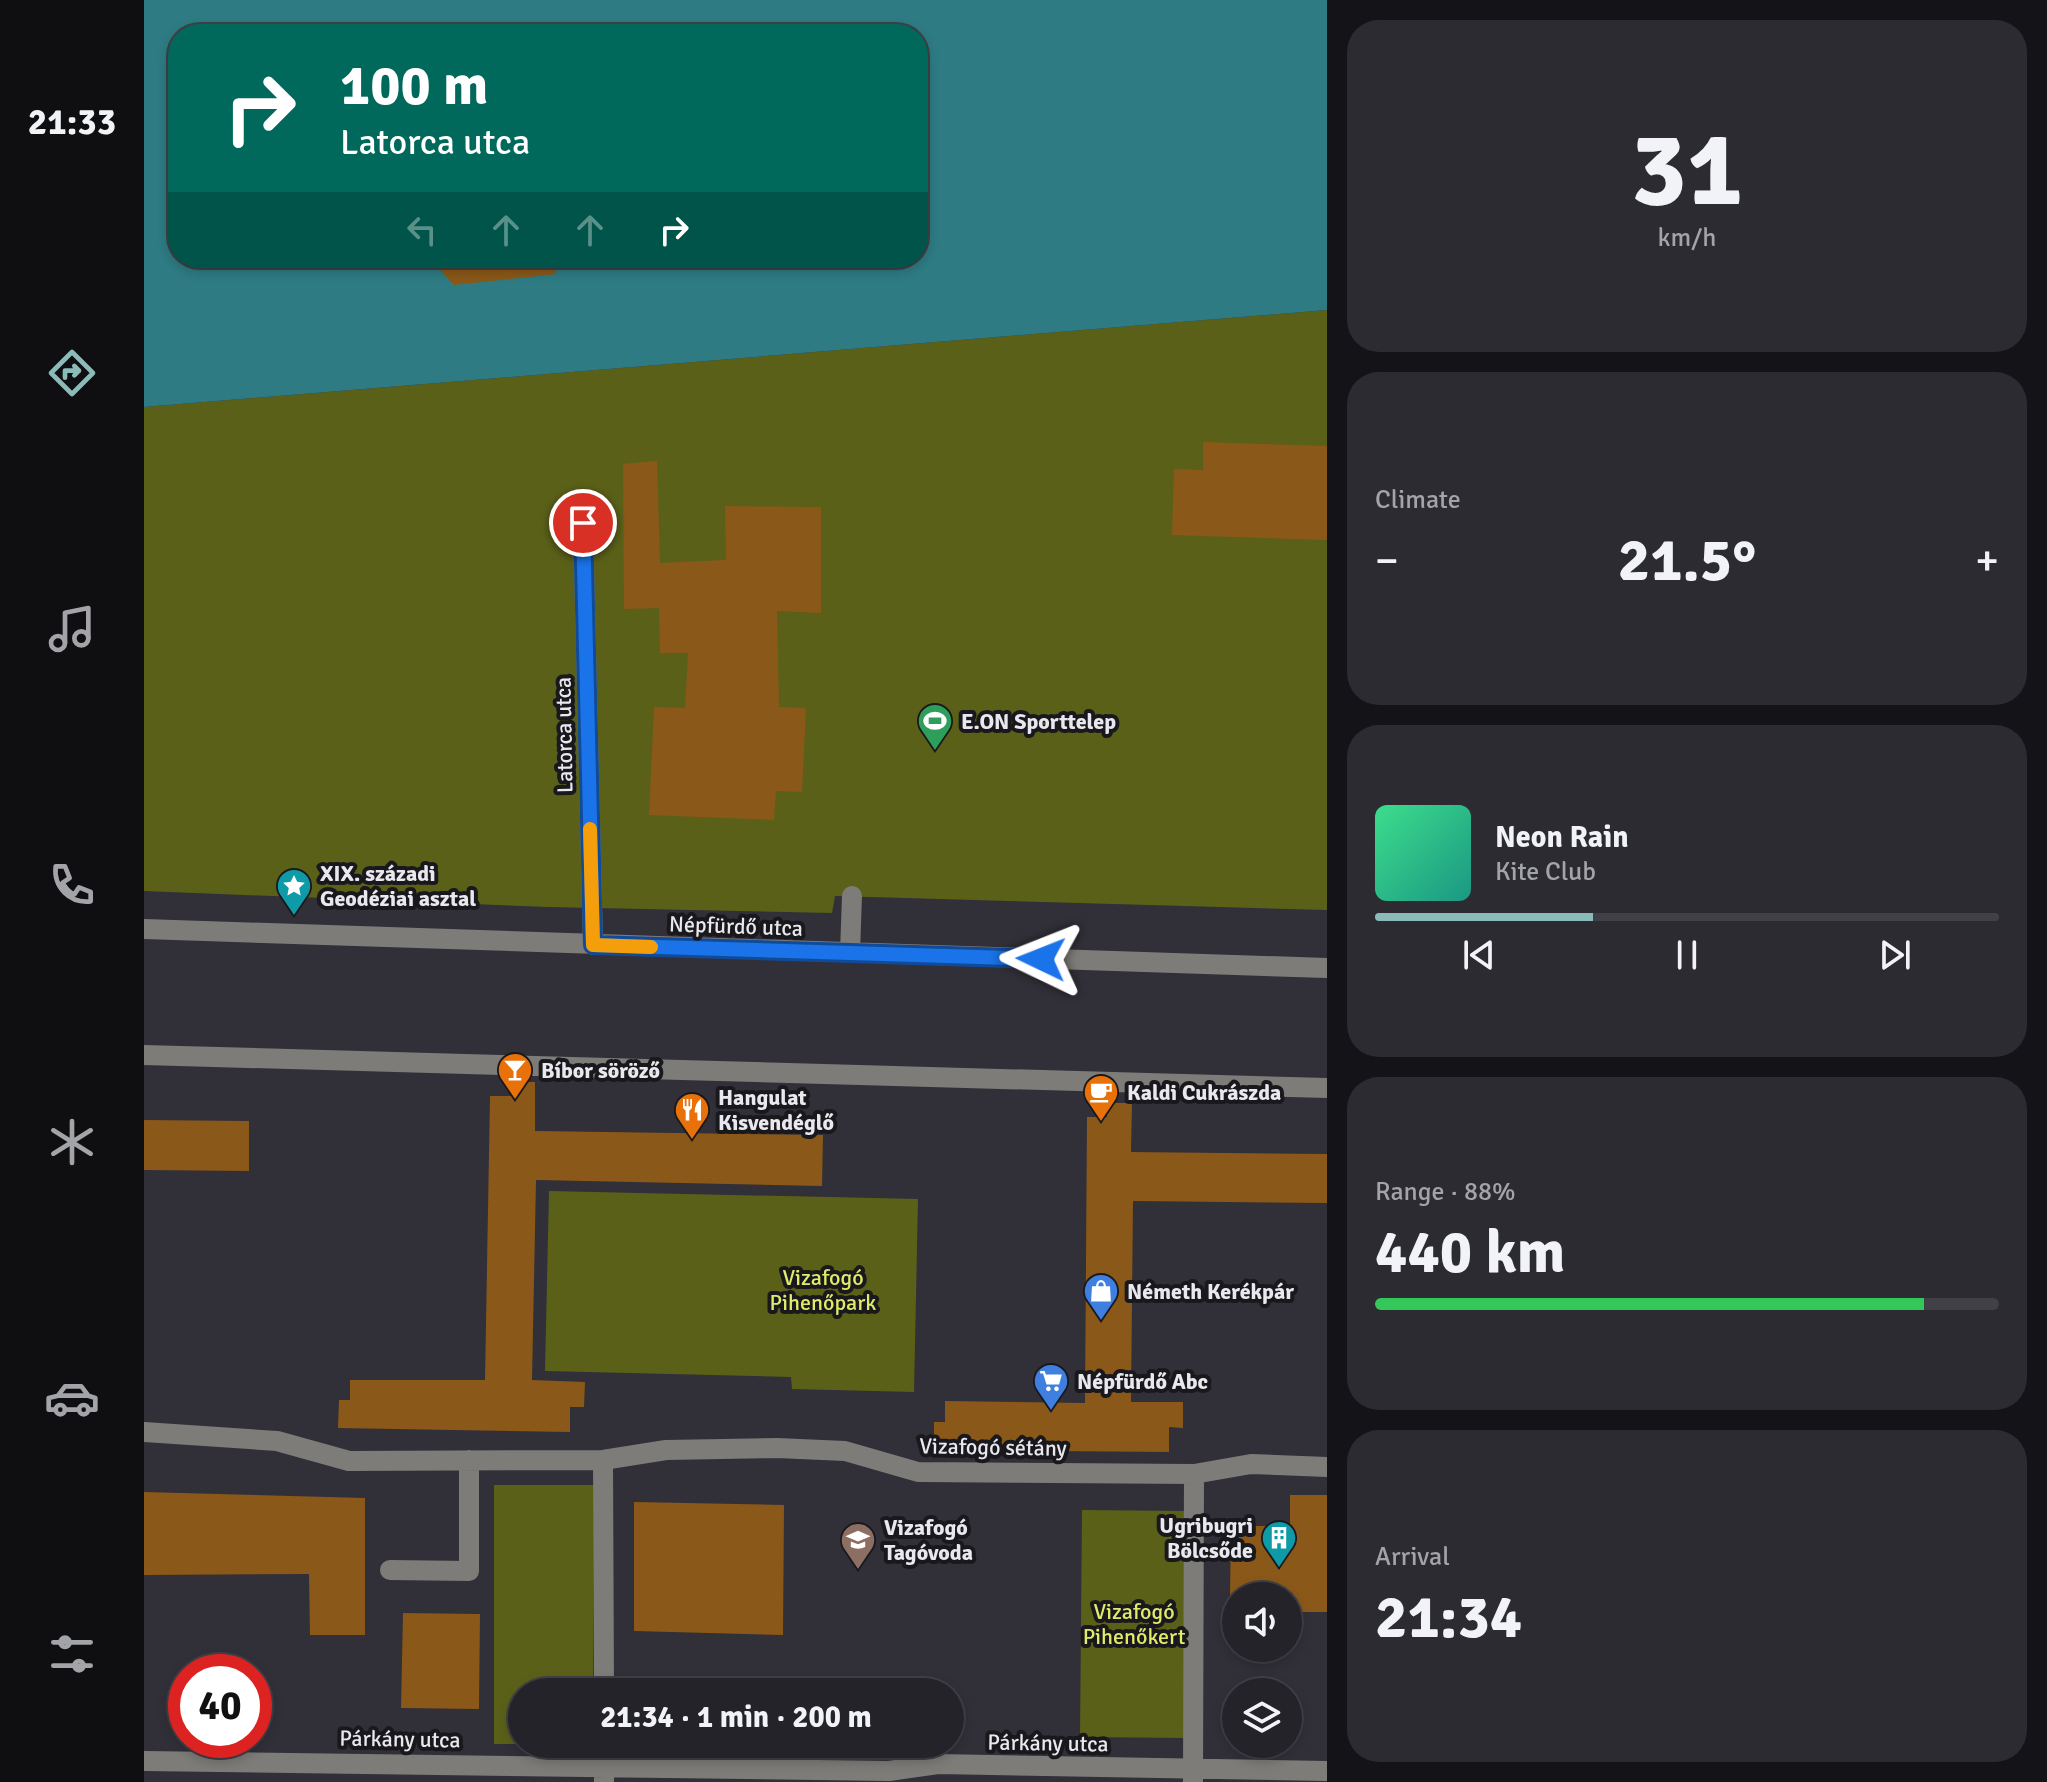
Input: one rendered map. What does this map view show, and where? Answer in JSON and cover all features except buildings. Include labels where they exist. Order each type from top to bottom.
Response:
[{"type":"street","name":"Latorca utca","points":[[583,523],[593,945]]},
{"type":"street","points":[[850,953],[852,896]]},
{"type":"street","name":"Népfürdő utca","points":[[144,929],[1327,968]]},
{"type":"street","points":[[144,1055],[1327,1088]]},
{"type":"street","name":"Vizafogó sétány","points":[[144,1432],[277,1441],[349,1461],[603,1460],[666,1450],[777,1448],[845,1451],[918,1472],[1194,1474],[1251,1464],[1327,1467]]},
{"type":"street","points":[[390,1570],[469,1571],[469,1460]]},
{"type":"street","points":[[603,1460],[604,1678]]},
{"type":"street","points":[[1193,1776],[1194,1474]]},
{"type":"street","name":"Párkány utca","points":[[144,1761],[604,1774],[889,1771],[938,1764],[1193,1776],[1327,1771]]},
{"type":"green space","points":[[1327,310],[1327,910],[835,896],[832,913],[548,907],[144,891],[144,407]]},
{"type":"green space","name":"Vizafogó Pihenőpark","points":[[549,1191],[918,1199],[914,1392],[792,1389],[791,1377],[545,1371]]},
{"type":"green space","points":[[494,1485],[594,1485],[593,1678],[508,1678],[508,1744],[494,1744]]},
{"type":"green space","name":"Vizafogó Pihenőkert","points":[[1082,1510],[1187,1511],[1185,1738],[1080,1737]]},
{"type":"water","points":[[144,0],[1327,0],[1327,310],[144,407]]},
{"type":"slow traffic","points":[[590,829],[593,945],[651,947]]},
{"type":"place","name":"E.ON Sporttelep","points":[[935,752]]},
{"type":"place","name":"XIX. századi Geodéziai asztal","points":[[294,917]]},
{"type":"place","name":"Bíbor söröző","points":[[515,1101]]},
{"type":"place","name":"Kaldi Cukrászda","points":[[1101,1123]]},
{"type":"place","name":"Hangulat Kisvendéglő","points":[[692,1141]]},
{"type":"place","name":"Németh Kerékpár","points":[[1101,1322]]},
{"type":"place","name":"Népfürdő Abc","points":[[1051,1412]]},
{"type":"place","name":"Ugribugri Bölcsőde","points":[[1279,1569]]},
{"type":"place","name":"Vizafogó Tagóvoda","points":[[858,1571]]},
{"type":"route","points":[[583,523],[593,945],[1041,959]]}]
